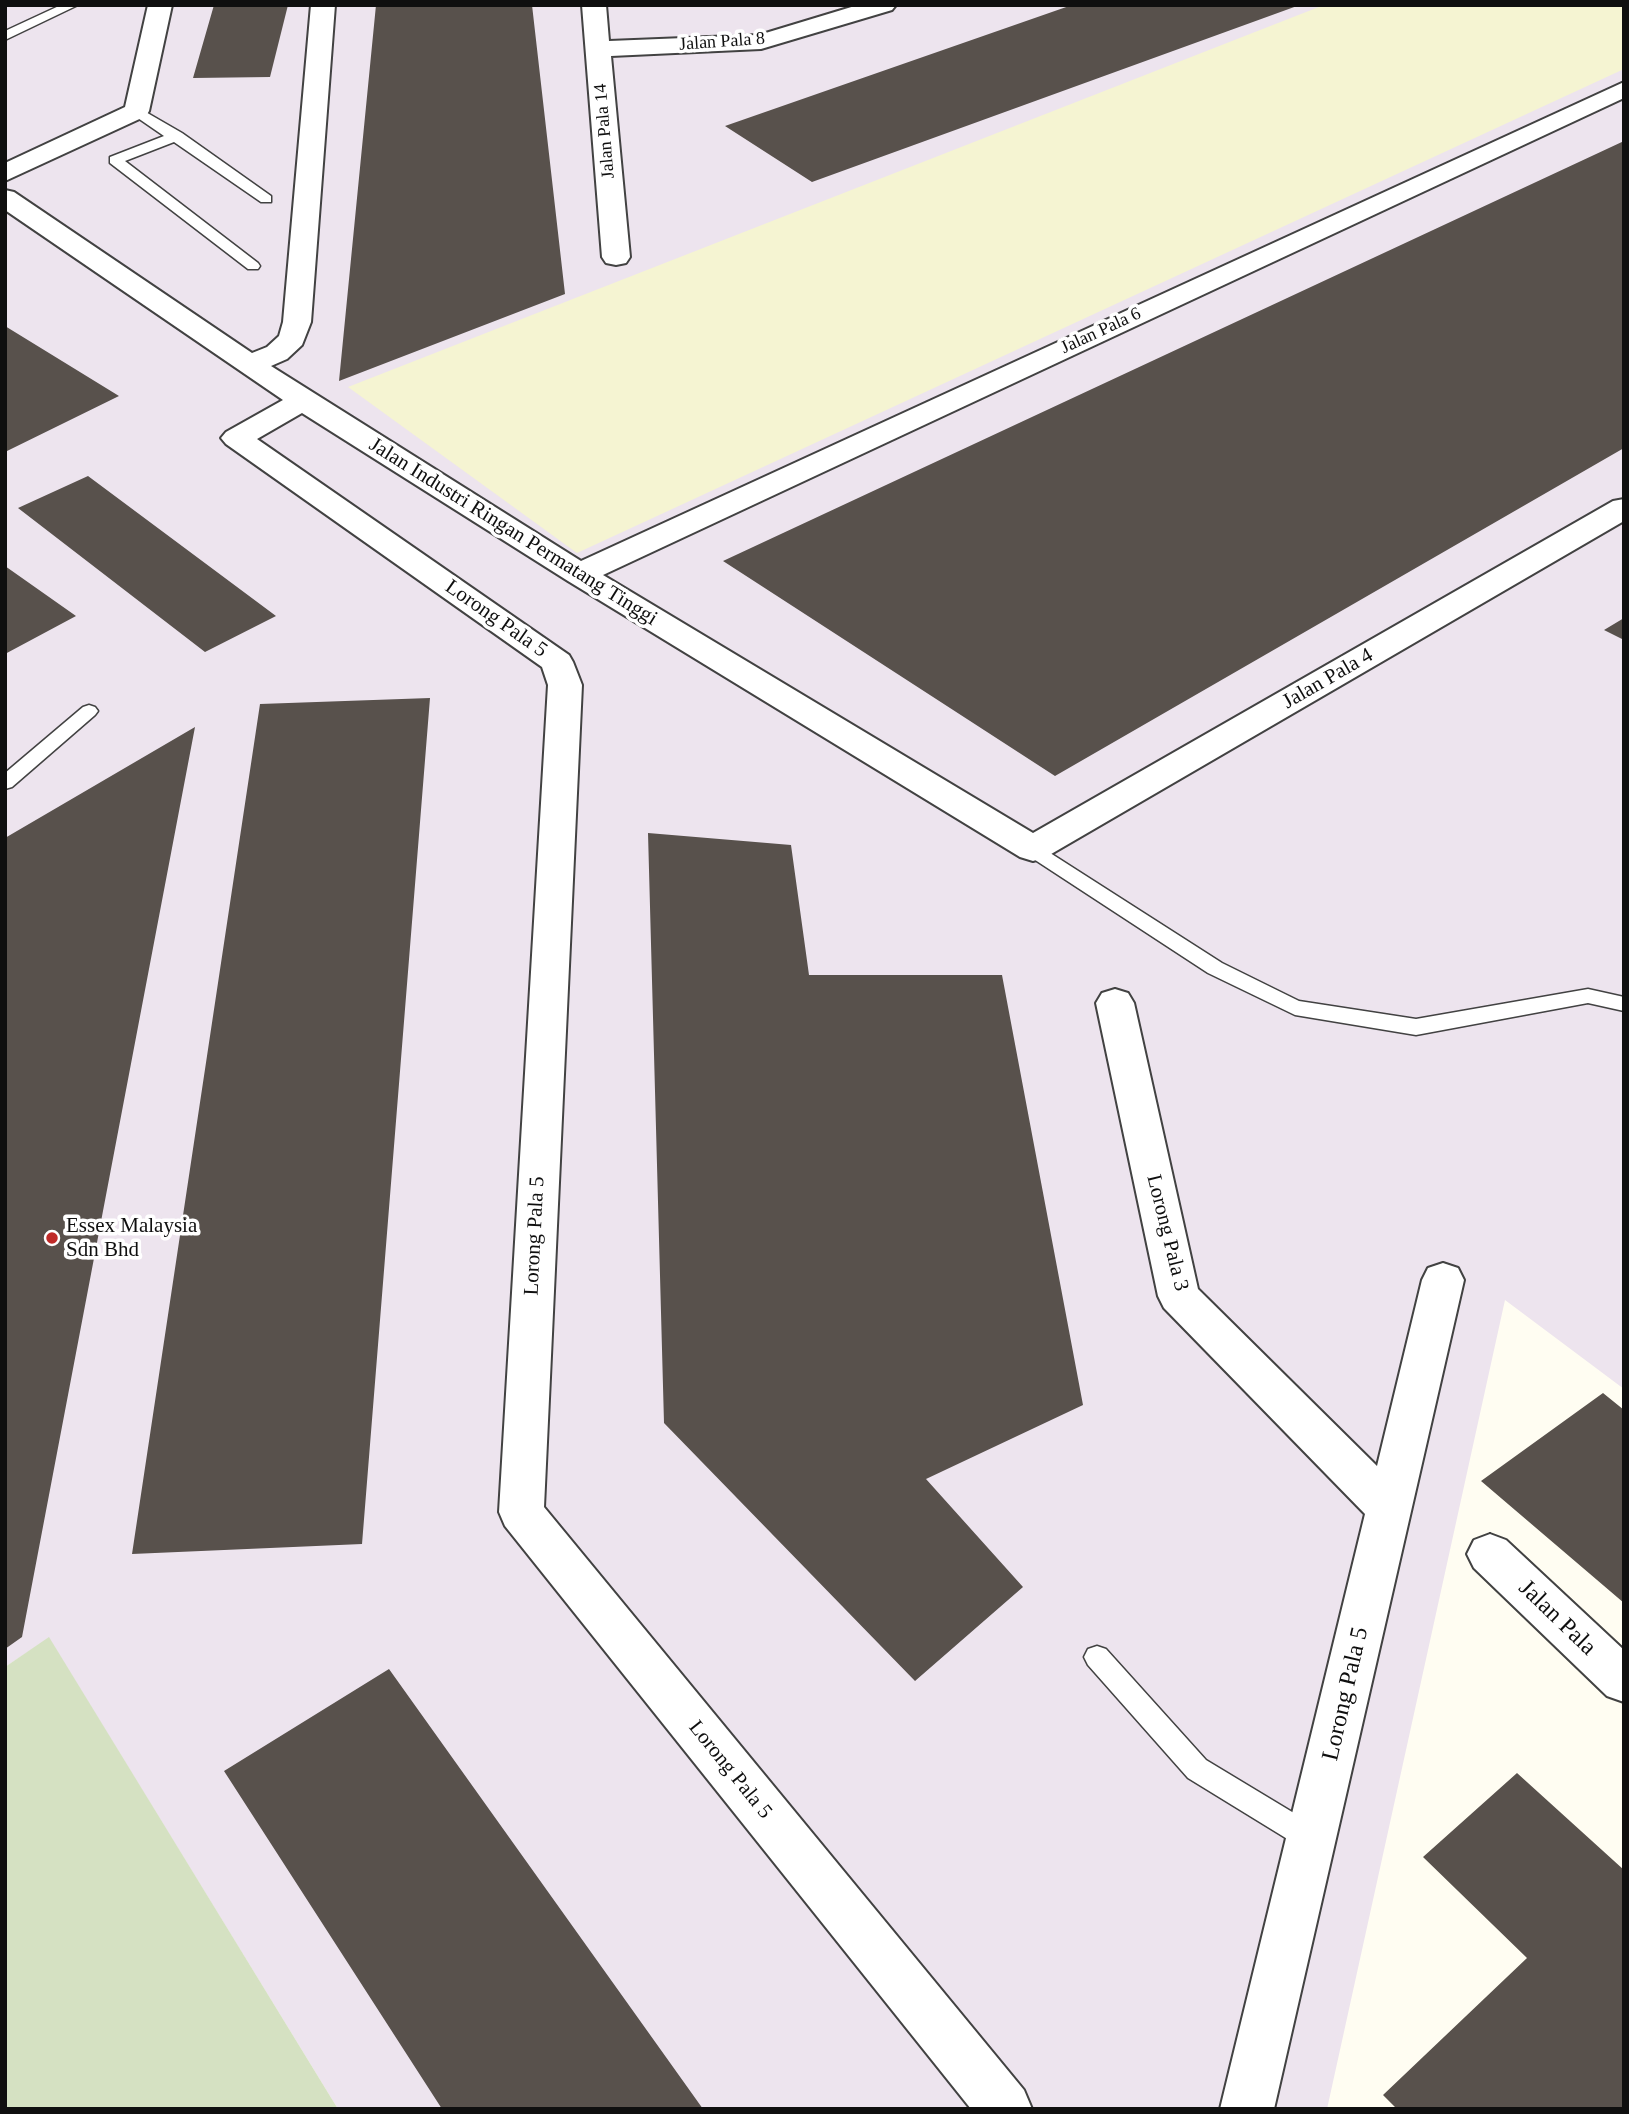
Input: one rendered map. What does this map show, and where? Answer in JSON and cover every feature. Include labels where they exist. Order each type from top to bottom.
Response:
[{"type":"street","points":[[5,173],[137,111],[160,5]]},
{"type":"street","points":[[250,365],[276,353],[292,339],[297,322],[323,5]]},
{"type":"street","name":"Jalan Pala 14","points":[[594,5],[616,257]]},
{"type":"street","name":"Jalan Pala 8","points":[[597,49],[761,42],[884,5]]},
{"type":"street","name":"Jalan Pala 6","points":[[579,574],[1624,89]]},
{"type":"street","name":"Jalan Industri Ringan Permatang Tinggi","points":[[5,198],[303,401],[579,574],[1033,849]]},
{"type":"street","name":"Lorong Pala 5","points":[[303,401],[236,438],[557,662],[565,685],[521,1512],[1005,2109]]},
{"type":"street","name":"Jalan Pala 4","points":[[1033,849],[1624,508]]},
{"type":"street","name":"Lorong Pala 3","points":[[1115,1003],[1179,1296],[1389,1508]]},
{"type":"street","name":"Lorong Pala 5","points":[[1247,2109],[1443,1280]]},
{"type":"street","name":"Jalan Pala","points":[[1490,1554],[1624,1681]]},
{"type":"lane","points":[[5,36],[72,5]]},
{"type":"lane","points":[[137,111],[266,199]]},
{"type":"lane","points":[[177,136],[115,160],[253,266]]},
{"type":"lane","points":[[5,783],[89,711]]},
{"type":"lane","points":[[1033,849],[1215,968],[1294,1008],[1416,1027],[1588,996],[1624,1004]]},
{"type":"lane","points":[[1097,1657],[1197,1769],[1312,1839]]},
{"type":"shaded area","points":[[5,5],[1624,5],[1624,1389],[1505,1300],[1327,2109],[338,2109],[49,1638],[5,1667]]},
{"type":"green space","points":[[1324,5],[1624,5],[1624,69],[577,553],[348,387]]},
{"type":"green space","points":[[49,1637],[338,2109],[5,2109],[5,1667]]},
{"type":"building","points":[[214,5],[288,5],[270,77],[193,78]]},
{"type":"building","points":[[376,5],[532,5],[565,294],[339,381]]},
{"type":"building","points":[[1072,5],[1297,6],[812,182],[725,126]]},
{"type":"building","points":[[1624,141],[1624,448],[1055,776],[723,561]]},
{"type":"building","points":[[5,326],[119,396],[5,452]]},
{"type":"building","points":[[88,476],[276,616],[205,652],[18,508]]},
{"type":"building","points":[[5,566],[76,616],[5,654]]},
{"type":"building","points":[[1624,618],[1624,640],[1604,630]]},
{"type":"building","points":[[430,698],[362,1544],[132,1554],[260,704]]},
{"type":"building","name":"Essex Malaysia Sdn Bhd","points":[[195,727],[22,1637],[5,1649],[5,838]]},
{"type":"building","points":[[648,833],[791,845],[809,975],[1002,975],[1083,1405],[926,1479],[1023,1587],[915,1681],[664,1423]]},
{"type":"building","points":[[1603,1393],[1624,1410],[1624,1603],[1481,1481]]},
{"type":"building","points":[[389,1669],[703,2109],[442,2109],[224,1771]]},
{"type":"building","points":[[1517,1773],[1624,1870],[1624,2109],[1397,2109],[1383,2095],[1527,1958],[1423,1857]]},
{"type":"place","name":"Essex Malaysia Sdn Bhd","points":[[52,1238]]}]
